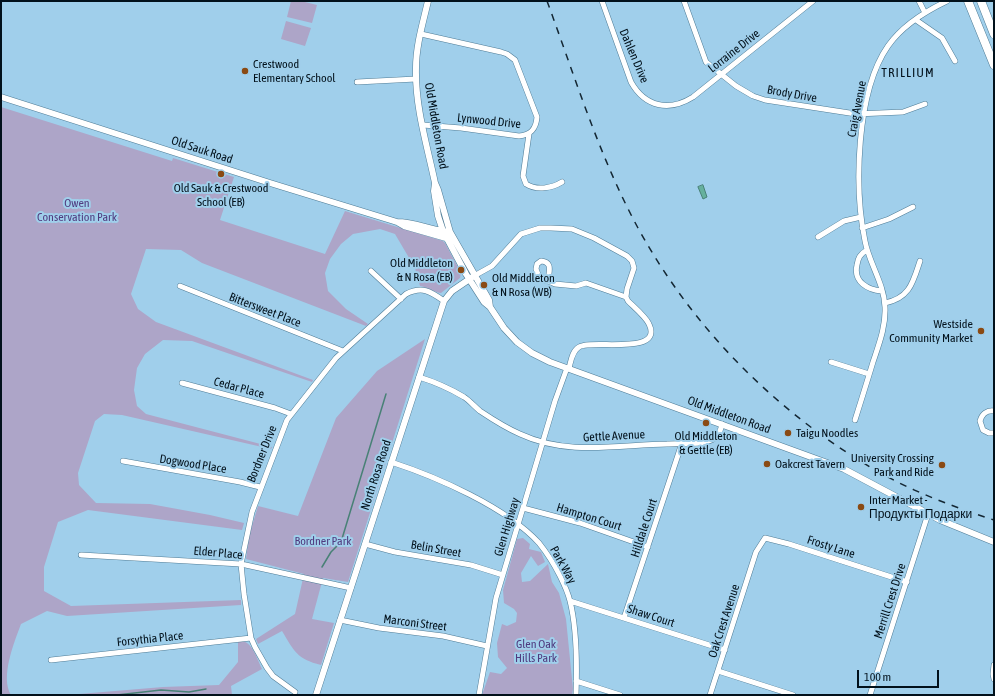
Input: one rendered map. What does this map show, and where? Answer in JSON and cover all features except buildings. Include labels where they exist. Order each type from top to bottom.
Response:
[{"type":"main road","points":[[968,1],[994,65]]},
{"type":"main road","points":[[981,1],[994,34]]},
{"type":"street","name":"Old Middleton Road","points":[[428,1],[416,60],[416,79],[419,109],[435,183],[450,232],[484,302],[490,307],[510,336],[524,348],[540,358],[844,469],[928,514],[960,529],[994,542]]},
{"type":"street","name":"Dahlen Drive","points":[[602,1],[635,89],[646,100],[662,105]]},
{"type":"street","name":"Brody Drive","points":[[684,1],[706,62],[721,75],[753,96],[765,100],[856,114],[903,112],[925,104]]},
{"type":"street","name":"Lorraine Drive","points":[[662,105],[670,106],[688,100],[813,1]]},
{"type":"street","points":[[919,1],[925,13]]},
{"type":"street","name":"Craig Avenue","points":[[855,420],[883,332],[885,303],[867,250],[862,228],[858,180],[864,114],[870,89],[881,57],[888,46],[896,37],[925,13],[947,1]]},
{"type":"street","points":[[916,20],[942,38],[955,61]]},
{"type":"street","points":[[421,34],[501,52],[515,60],[537,117],[535,127],[529,134],[523,176],[526,184],[531,187],[546,188],[562,182]]},
{"type":"street","points":[[357,82],[416,79]]},
{"type":"street","name":"Old Sauk Road","points":[[1,96],[397,222],[404,226],[446,238]]},
{"type":"street","name":"Lynwood Drive","points":[[423,125],[460,128],[519,136],[529,134]]},
{"type":"street","name":"Old Middleton Road","points":[[435,183],[434,191],[438,216],[443,231],[472,277]]},
{"type":"street","points":[[862,228],[888,219],[913,207]]},
{"type":"street","points":[[426,226],[431,224],[438,216]]},
{"type":"street","points":[[818,237],[844,221],[861,217]]},
{"type":"street","name":"Old Sauk Road","points":[[397,222],[405,222],[450,232]]},
{"type":"street","points":[[472,277],[492,266],[521,234],[540,228],[572,229],[581,232],[627,256],[632,261],[634,268],[626,289],[626,297],[586,284],[576,286],[555,284],[548,281]]},
{"type":"street","points":[[446,238],[450,232]]},
{"type":"street","points":[[867,250],[858,258],[856,271],[857,278],[861,284],[875,290],[882,291]]},
{"type":"street","points":[[885,303],[898,299],[908,291],[912,285],[920,261]]},
{"type":"street","points":[[371,271],[401,299]]},
{"type":"street","name":"North Rosa Road","points":[[316,695],[444,301],[452,291],[472,277]]},
{"type":"street","name":"Bittersweet Place","points":[[180,286],[343,351]]},
{"type":"street","name":"Bordner Drive","points":[[295,692],[273,676],[266,668],[251,638],[241,564],[252,512],[260,487],[287,420],[326,369],[343,351],[406,294],[418,290],[432,294],[444,301]]},
{"type":"street","name":"Glen Highway","points":[[479,695],[496,598],[555,401],[575,350],[582,345],[599,343],[637,344],[648,338],[650,324],[626,297]]},
{"type":"street","points":[[831,362],[870,374]]},
{"type":"street","name":"Gettle Avenue","points":[[419,377],[447,388],[465,398],[498,422],[518,433],[543,442],[586,449],[700,443],[714,439],[717,436],[722,424]]},
{"type":"street","name":"Cedar Place","points":[[182,383],[275,408],[291,414]]},
{"type":"street","points":[[994,404],[992,411],[982,415],[981,424],[986,432],[994,433]]},
{"type":"street","name":"Hilldale Court","points":[[624,618],[682,443]]},
{"type":"street","name":"Dogwood Place","points":[[123,461],[260,487]]},
{"type":"street","name":"Park Way","points":[[391,462],[467,493],[518,524],[538,542],[548,555],[570,601],[574,626],[576,695]]},
{"type":"street","name":"Hampton Court","points":[[523,508],[580,523],[648,547]]},
{"type":"street","name":"Merrill Crest Drive","points":[[870,695],[928,514]]},
{"type":"street","name":"Frosty Lane","points":[[756,552],[764,539],[769,539],[907,582]]},
{"type":"street","name":"Belin Street","points":[[365,544],[395,552],[471,565],[503,575]]},
{"type":"street","name":"Oak Crest Avenue","points":[[710,695],[756,552]]},
{"type":"street","name":"Elder Place","points":[[81,555],[241,564],[351,588]]},
{"type":"street","name":"Shaw Court","points":[[570,601],[725,650]]},
{"type":"street","name":"Marconi Street","points":[[340,620],[379,628],[443,636],[487,646]]},
{"type":"street","name":"Forsythia Place","points":[[51,660],[251,638]]},
{"type":"street","points":[[994,665],[994,679]]},
{"type":"street","points":[[718,671],[793,695]]},
{"type":"street","points":[[576,681],[620,695]]},
{"type":"green space","points":[[291,1],[301,1],[317,5],[312,23],[287,17]]},
{"type":"green space","points":[[286,21],[311,28],[305,46],[281,39]]},
{"type":"green space","name":"Owen Conservation Park","points":[[1,107],[172,161],[173,158],[234,177],[220,220],[325,254],[345,211],[443,241],[461,273],[460,278],[441,293],[420,286],[415,268],[395,234],[380,229],[353,234],[341,244],[330,259],[325,273],[328,291],[346,309],[368,324],[366,326],[202,263],[181,250],[146,249],[131,294],[138,309],[156,322],[313,380],[312,382],[192,341],[163,340],[145,354],[137,368],[134,390],[137,406],[146,414],[272,447],[271,449],[122,415],[104,414],[95,421],[78,473],[79,485],[96,503],[150,504],[210,515],[244,523],[242,530],[88,510],[58,522],[44,567],[44,591],[71,606],[241,600],[241,605],[67,616],[47,611],[21,624],[7,670],[8,688],[11,695],[1,695]]},
{"type":"green space","name":"Bordner Park","points":[[425,339],[348,582],[323,578],[312,619],[334,623],[321,665],[301,657],[293,649],[282,631],[258,644],[256,639],[295,614],[304,574],[246,559],[249,536],[258,506],[298,516],[336,418],[377,371]]},
{"type":"green space","name":"Glen Oak Hills Park","points":[[523,538],[530,544],[529,549],[541,552],[545,562],[538,566],[531,556],[521,573],[522,582],[530,581],[548,564],[552,582],[559,593],[566,619],[573,689],[572,695],[482,695],[490,672],[501,674],[507,668],[498,657],[497,643],[502,624],[507,626],[516,622],[517,613],[514,609],[504,603],[503,590],[517,539]]},
{"type":"green space","points":[[238,641],[243,641],[250,646],[262,669],[231,686],[232,695],[67,695],[163,687],[219,685],[238,662]]},
{"type":"shaded area","points":[[703,185],[707,197],[703,199],[698,187]]},
{"type":"waterway","points":[[322,567],[331,552],[341,542],[386,394]]},
{"type":"waterway","points":[[117,695],[161,690],[189,692],[206,689]]},
{"type":"railway","points":[[547,1],[599,145],[624,201],[661,266],[686,302],[714,337],[744,369],[776,399],[810,427],[846,452],[884,475],[924,494],[994,520]]},
{"type":"place","name":"Crestwood Elementary School","points":[[245,71]]},
{"type":"place","name":"Old Sauk & Crestwood School (EB)","points":[[221,174]]},
{"type":"place","name":"Old Middleton & N Rosa (EB)","points":[[461,270]]},
{"type":"place","name":"Old Middleton & N Rosa (WB)","points":[[484,285]]},
{"type":"place","name":"Westside Community Market","points":[[981,331]]},
{"type":"place","name":"Old Middleton & Gettle (EB)","points":[[706,423]]},
{"type":"place","name":"Taigu Noodles","points":[[788,433]]},
{"type":"place","name":"Oakcrest Tavern","points":[[767,464]]},
{"type":"place","name":"University Crossing Park and Ride","points":[[942,465]]},
{"type":"place","name":"Inter Market - Продукты Подарки","points":[[861,507]]},
{"type":"district","name":"TRILLIUM","points":[[908,73]]}]
